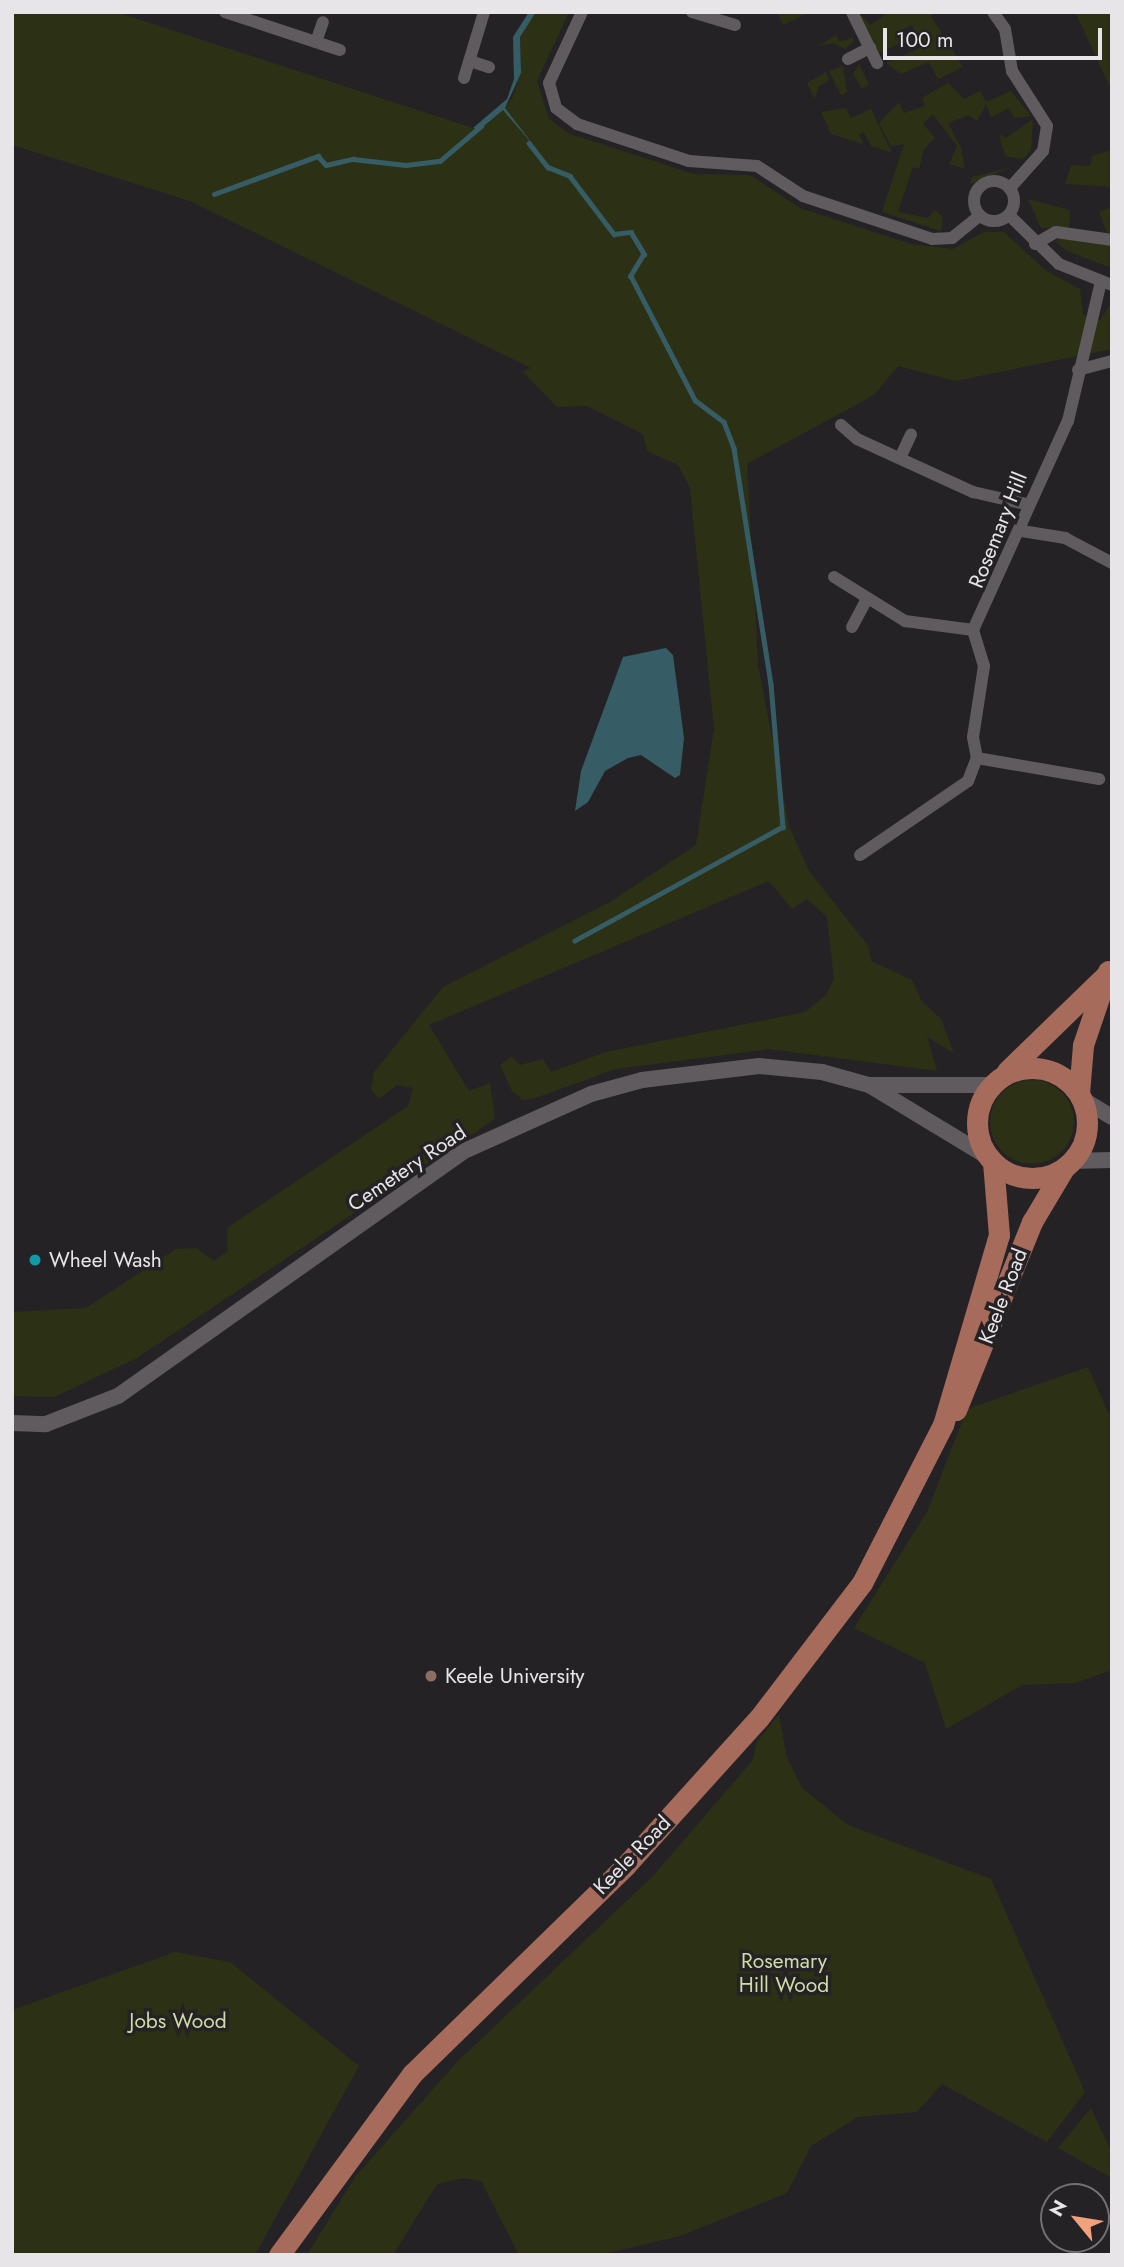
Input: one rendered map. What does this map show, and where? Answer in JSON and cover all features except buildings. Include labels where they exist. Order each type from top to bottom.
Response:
[{"type":"main road","points":[[1109,969],[1083,1045],[1080,1096],[1087,1131],[1068,1165],[1025,1178],[990,1159],[976,1126],[995,1082],[1109,969]]},
{"type":"main road","points":[[995,1082],[1041,1068],[1080,1096]]},
{"type":"main road","name":"Keele Road","points":[[279,2255],[412,2074],[626,1865],[824,1639],[900,1518],[943,1425],[999,1236],[990,1159]]},
{"type":"main road","name":"Keele Road","points":[[943,1425],[957,1409],[1032,1222],[1068,1165]]},
{"type":"street","points":[[225,12],[245,15],[340,50]]},
{"type":"street","points":[[464,78],[484,12]]},
{"type":"street","points":[[582,12],[549,83],[556,108],[578,124],[688,162],[757,166],[803,196],[932,239],[952,238],[980,215]]},
{"type":"street","points":[[692,12],[722,17],[735,25]]},
{"type":"street","points":[[852,12],[877,63]]},
{"type":"street","points":[[993,12],[1005,29],[1012,71],[1047,126],[1043,151],[1010,188]]},
{"type":"street","points":[[316,41],[323,22]]},
{"type":"street","points":[[848,59],[870,48]]},
{"type":"street","points":[[470,61],[489,68]]},
{"type":"street","points":[[993,181],[1010,188],[1014,205],[1009,215],[991,221],[980,215],[974,203],[981,186],[993,181]]},
{"type":"street","points":[[1009,215],[1035,244],[1059,264],[1106,283]]},
{"type":"street","points":[[1035,244],[1056,232],[1112,240]]},
{"type":"street","name":"Rosemary Hill","points":[[974,630],[1022,531],[1026,504],[1068,421],[1079,370],[1106,283]]},
{"type":"street","points":[[1079,370],[1112,361]]},
{"type":"street","points":[[841,425],[900,458],[973,492],[1026,504]]},
{"type":"street","points":[[900,458],[911,434]]},
{"type":"street","points":[[1022,531],[1065,538],[1112,563]]},
{"type":"street","points":[[834,577],[866,601],[905,621],[956,633],[974,630],[984,666],[973,737],[976,758],[968,781],[860,855]]},
{"type":"street","points":[[852,627],[866,601]]},
{"type":"street","points":[[976,758],[1099,779]]},
{"type":"street","name":"Cemetery Road","points":[[12,1423],[46,1424],[118,1396],[462,1152],[537,1114],[642,1080],[759,1066],[822,1072],[869,1085],[990,1159]]},
{"type":"street","name":"Cemetery Road","points":[[869,1085],[995,1082]]},
{"type":"street","points":[[1080,1096],[1112,1117]]},
{"type":"street","points":[[1068,1165],[1112,1160]]},
{"type":"green space","points":[[12,12],[116,12],[479,130],[512,99],[521,73],[520,36],[536,12],[569,12],[537,81],[549,119],[570,134],[694,174],[750,175],[800,208],[911,244],[953,249],[984,232],[1004,232],[1045,270],[1080,289],[1083,315],[1100,320],[1112,302],[1112,349],[955,381],[898,366],[874,395],[747,464],[758,665],[789,826],[809,871],[869,947],[871,961],[912,980],[922,1002],[941,1019],[954,1053],[927,1037],[937,1071],[769,1049],[616,1069],[523,1100],[512,1091],[500,1065],[512,1056],[520,1065],[543,1059],[551,1072],[606,1052],[805,1012],[826,995],[834,979],[827,917],[807,899],[792,909],[769,881],[429,1025],[469,1091],[490,1083],[495,1119],[137,1358],[54,1397],[12,1396],[12,1312],[86,1308],[176,1249],[196,1248],[214,1261],[228,1251],[227,1228],[408,1106],[413,1088],[397,1085],[379,1099],[371,1090],[374,1072],[443,987],[610,902],[696,845],[714,729],[690,488],[678,465],[647,451],[643,434],[587,406],[557,407],[523,372],[531,368],[190,201],[12,145]]},
{"type":"green space","points":[[777,12],[805,12],[806,14],[783,25]]},
{"type":"green space","points":[[859,12],[870,25],[889,12],[935,12],[931,16],[963,67],[938,79],[929,62],[901,74],[886,63],[922,47],[912,25],[899,31],[904,41],[879,53]]},
{"type":"green space","points":[[1075,12],[1112,12],[1112,91],[1083,29]]},
{"type":"green space","points":[[836,35],[840,42],[853,37],[853,42],[845,49],[833,43],[819,46]]},
{"type":"green space","points":[[859,64],[869,85],[862,89],[853,74]]},
{"type":"green space","points":[[843,66],[847,92],[841,95],[829,71]]},
{"type":"green space","points":[[826,72],[829,80],[818,87],[815,99],[807,83]]},
{"type":"green space","points":[[948,83],[964,99],[980,91],[986,102],[1011,91],[1031,116],[1014,118],[1009,108],[991,117],[986,104],[977,121],[969,115],[948,123],[961,148],[965,169],[949,164],[957,146],[933,114],[923,124],[935,138],[924,149],[919,169],[913,167],[898,212],[928,218],[934,210],[943,217],[941,231],[882,212],[904,144],[891,146],[879,123],[899,102],[904,113],[925,106],[922,98]]},
{"type":"green space","points":[[846,108],[851,118],[871,109],[892,153],[871,146],[864,132],[859,135],[863,144],[831,134],[821,112]]},
{"type":"green space","points":[[1033,119],[1031,150],[1023,159],[1005,156],[999,134],[1006,138]]},
{"type":"green space","points":[[1112,150],[1112,187],[1065,184],[1071,165],[1090,166],[1092,156]]},
{"type":"green space","points":[[1012,167],[970,184],[955,225],[972,177]]},
{"type":"green space","points":[[1028,199],[1070,210],[1069,228],[1041,228]]},
{"type":"green space","points":[[1112,206],[1112,232],[1107,233],[1099,212]]},
{"type":"green space","points":[[1061,237],[1112,244],[1112,268],[1067,251],[1056,242]]},
{"type":"green space","points":[[1032,1080],[1048,1083],[1062,1092],[1071,1106],[1074,1122],[1071,1138],[1062,1152],[1048,1161],[1032,1164],[1016,1161],[1002,1152],[993,1138],[990,1122],[993,1106],[1002,1092],[1016,1083]]},
{"type":"green space","points":[[1088,1367],[1112,1421],[1112,1670],[1075,1683],[1022,1685],[946,1729],[925,1663],[854,1628],[927,1512],[967,1409]]},
{"type":"green space","name":"Rosemary Hill Wood","points":[[779,1714],[786,1755],[802,1788],[848,1825],[991,1879],[1085,2092],[1047,2142],[942,2084],[917,2112],[858,2117],[811,2146],[787,2193],[680,2236],[599,2255],[519,2255],[481,2181],[464,2178],[437,2184],[393,2255],[307,2255],[355,2177],[457,2062],[653,1876],[753,1760],[756,1743]]},
{"type":"green space","name":"Jobs Wood","points":[[175,1952],[230,1962],[359,2066],[255,2255],[12,2255],[12,2010]]},
{"type":"green space","points":[[1091,2108],[1112,2153],[1112,2178],[1058,2148]]},
{"type":"water","points":[[529,12],[536,12],[520,37],[521,73],[505,108],[534,146],[503,110],[479,130],[473,128],[507,99],[514,79],[513,37]]},
{"type":"water","points":[[666,648],[673,655],[684,738],[680,775],[675,778],[641,755],[628,758],[605,771],[588,802],[575,811],[581,771],[623,657]]},
{"type":"waterway","points":[[214,194],[318,156],[326,165],[353,159],[406,165],[440,161],[481,126]]},
{"type":"waterway","points":[[529,143],[548,167],[570,176],[614,234],[631,232],[644,254],[631,276],[695,400],[724,422],[734,448],[771,684],[783,827],[575,941]]},
{"type":"place","name":"Wheel Wash","points":[[35,1260]]},
{"type":"place","name":"Keele University","points":[[431,1676]]}]
